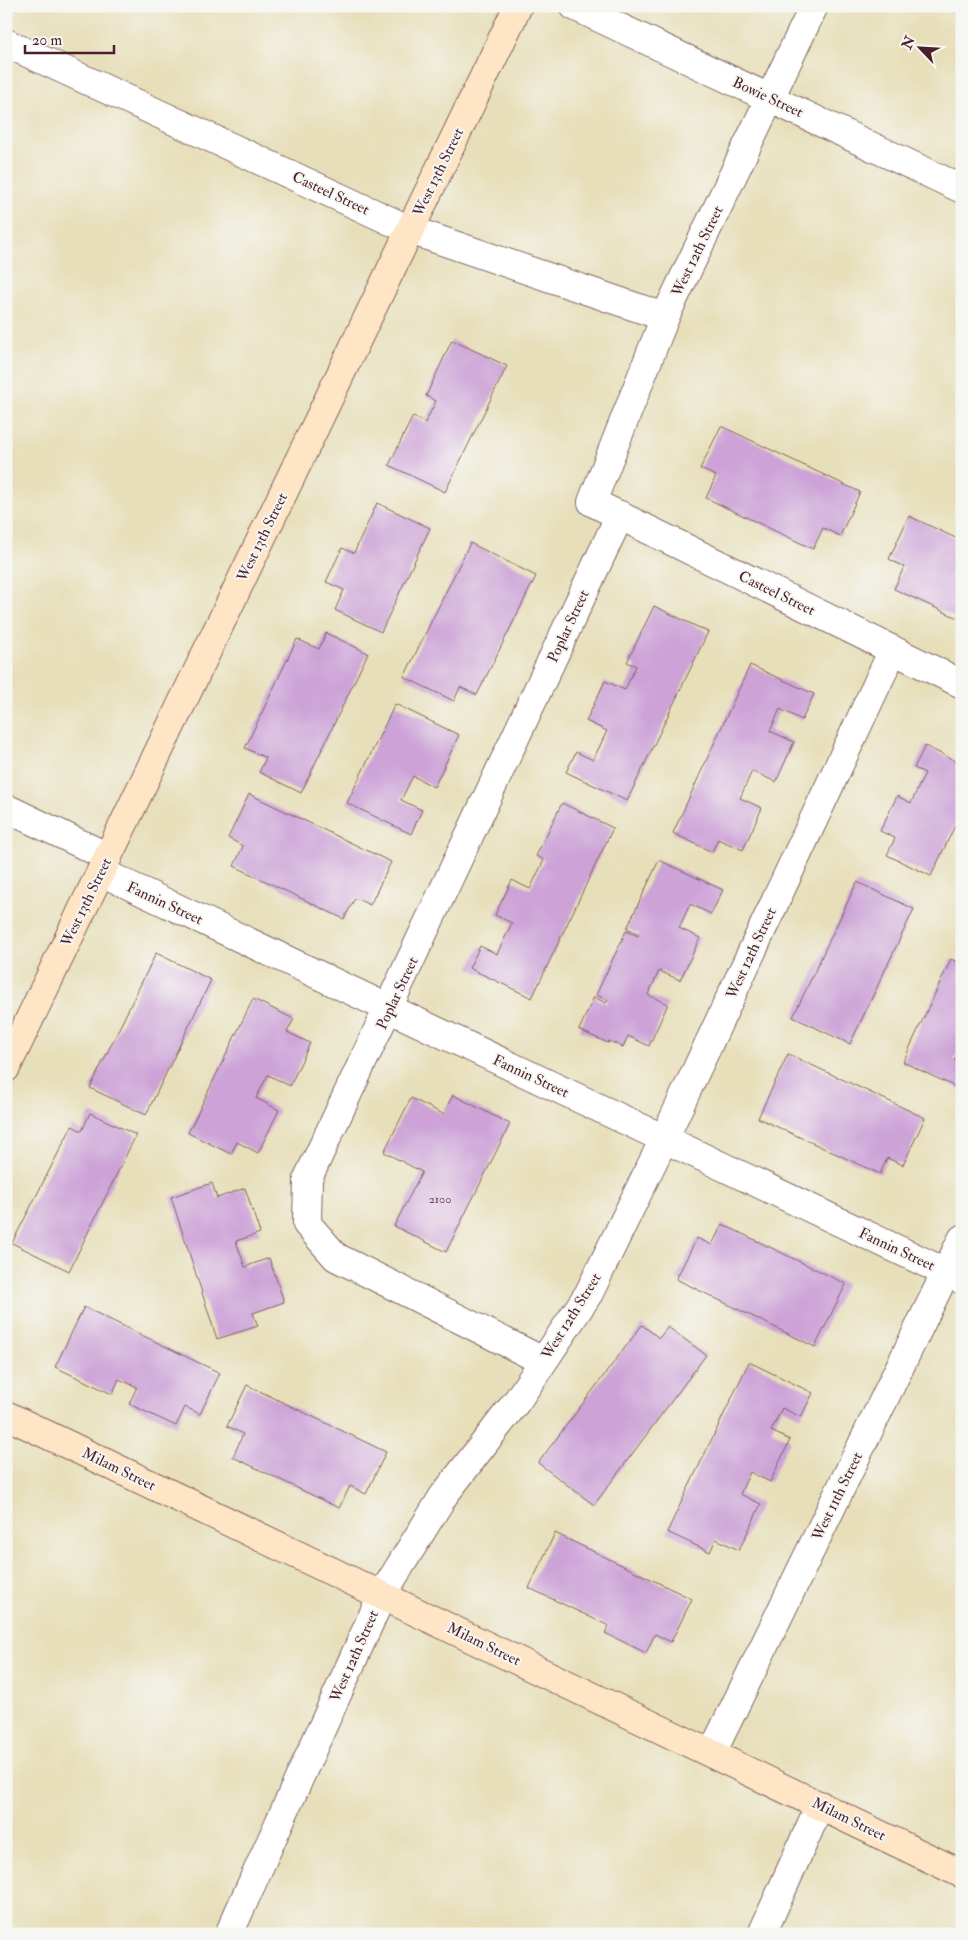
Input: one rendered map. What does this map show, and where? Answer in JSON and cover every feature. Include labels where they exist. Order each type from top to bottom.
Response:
[{"type":"street","name":"West 13th Street","points":[[6,1068],[518,6]]},
{"type":"street","name":"Bowie Street","points":[[574,6],[962,189]]},
{"type":"street","name":"West 12th Street","points":[[592,502],[665,317],[814,6]]},
{"type":"street","name":"Casteel Street","points":[[6,43],[410,230],[665,317]]},
{"type":"street","name":"Casteel Street","points":[[592,502],[962,684]]},
{"type":"street","name":"Poplar Street","points":[[543,1362],[336,1257],[306,1224],[308,1178],[620,515]]},
{"type":"street","name":"West 12th Street","points":[[229,1934],[382,1595],[444,1495],[517,1401],[589,1293],[664,1139],[893,650]]},
{"type":"street","name":"Fannin Street","points":[[6,808],[104,864],[389,1009],[954,1276]]},
{"type":"street","name":"West 11th Street","points":[[712,1753],[954,1276],[962,1239]]},
{"type":"street","name":"Milam Street","points":[[6,1414],[962,1874]]},
{"type":"street","points":[[762,1934],[820,1805]]},
{"type":"building","points":[[452,340],[507,366],[445,492],[389,465],[413,416],[425,423],[436,401],[426,396]]},
{"type":"building","points":[[721,426],[860,492],[840,536],[823,528],[813,549],[706,498],[716,476],[700,469]]},
{"type":"building","points":[[377,503],[430,528],[381,632],[335,610],[344,590],[326,582],[342,548],[354,553]]},
{"type":"building","points":[[909,516],[962,541],[962,620],[894,589],[904,567],[889,559]]},
{"type":"building","points":[[470,543],[536,576],[477,695],[460,687],[454,701],[404,677]]},
{"type":"building","points":[[654,606],[708,632],[627,801],[566,772],[576,752],[593,760],[607,731],[586,721],[605,681],[625,690],[636,666],[627,662]]},
{"type":"building","points":[[326,633],[368,653],[301,793],[259,772],[266,758],[245,748],[297,639],[319,649]]},
{"type":"building","points":[[750,665],[814,694],[802,720],[780,709],[770,731],[794,742],[776,782],[752,771],[740,798],[762,808],[743,850],[718,839],[712,852],[673,833]]},
{"type":"building","points":[[395,704],[459,735],[434,787],[413,776],[401,800],[422,810],[411,834],[347,803]]},
{"type":"building","points":[[925,746],[962,764],[962,811],[931,876],[887,855],[895,838],[880,831],[897,796],[911,803],[925,773],[914,768]]},
{"type":"building","points":[[249,794],[391,862],[370,905],[355,898],[344,919],[234,866],[243,846],[228,838]]},
{"type":"building","points":[[562,803],[613,828],[532,998],[469,968],[480,946],[497,954],[512,923],[495,915],[512,880],[530,889],[544,860],[536,856]]},
{"type":"building","points":[[659,860],[723,890],[711,914],[690,904],[679,928],[700,938],[680,980],[659,971],[648,995],[668,1004],[649,1046],[628,1036],[623,1047],[609,1041],[608,1043],[579,1030],[594,997],[606,1003],[608,1000],[596,995],[626,931],[638,936],[639,934],[627,928]]},
{"type":"building","points":[[857,882],[914,909],[850,1044],[793,1017]]},
{"type":"building","points":[[156,953],[211,980],[146,1115],[90,1088]]},
{"type":"building","points":[[951,959],[962,964],[962,1045],[954,1060],[962,1064],[962,1090],[903,1062]]},
{"type":"building","points":[[253,999],[294,1019],[287,1032],[310,1043],[290,1086],[268,1075],[256,1098],[279,1110],[258,1153],[237,1142],[231,1154],[188,1133]]},
{"type":"building","points":[[788,1054],[925,1118],[903,1165],[887,1158],[880,1174],[758,1118]]},
{"type":"building","points":[[453,1095],[510,1124],[446,1252],[394,1226],[422,1172],[384,1152],[411,1098],[443,1114]]},
{"type":"building","points":[[90,1113],[136,1135],[69,1271],[12,1243],[72,1126],[82,1131]]},
{"type":"building","points":[[212,1183],[217,1198],[245,1188],[260,1233],[236,1241],[245,1267],[269,1258],[284,1302],[253,1313],[258,1326],[217,1339],[171,1197]]},
{"type":"building","points":[[722,1224],[846,1284],[815,1347],[676,1279],[697,1238],[712,1245]]},
{"type":"building","points":[[84,1307],[220,1373],[200,1414],[185,1407],[176,1426],[129,1404],[137,1387],[119,1379],[112,1394],[55,1367]]},
{"type":"building","points":[[642,1325],[659,1338],[668,1327],[706,1355],[594,1505],[538,1463]]},
{"type":"building","points":[[749,1362],[813,1393],[801,1417],[782,1408],[771,1431],[790,1440],[770,1482],[750,1472],[740,1494],[761,1504],[739,1550],[716,1539],[710,1552],[667,1532]]},
{"type":"building","points":[[247,1385],[386,1452],[366,1494],[350,1486],[339,1508],[233,1457],[243,1434],[227,1426]]},
{"type":"building","points":[[555,1533],[692,1599],[671,1642],[655,1634],[646,1653],[605,1633],[609,1626],[529,1588]]}]
